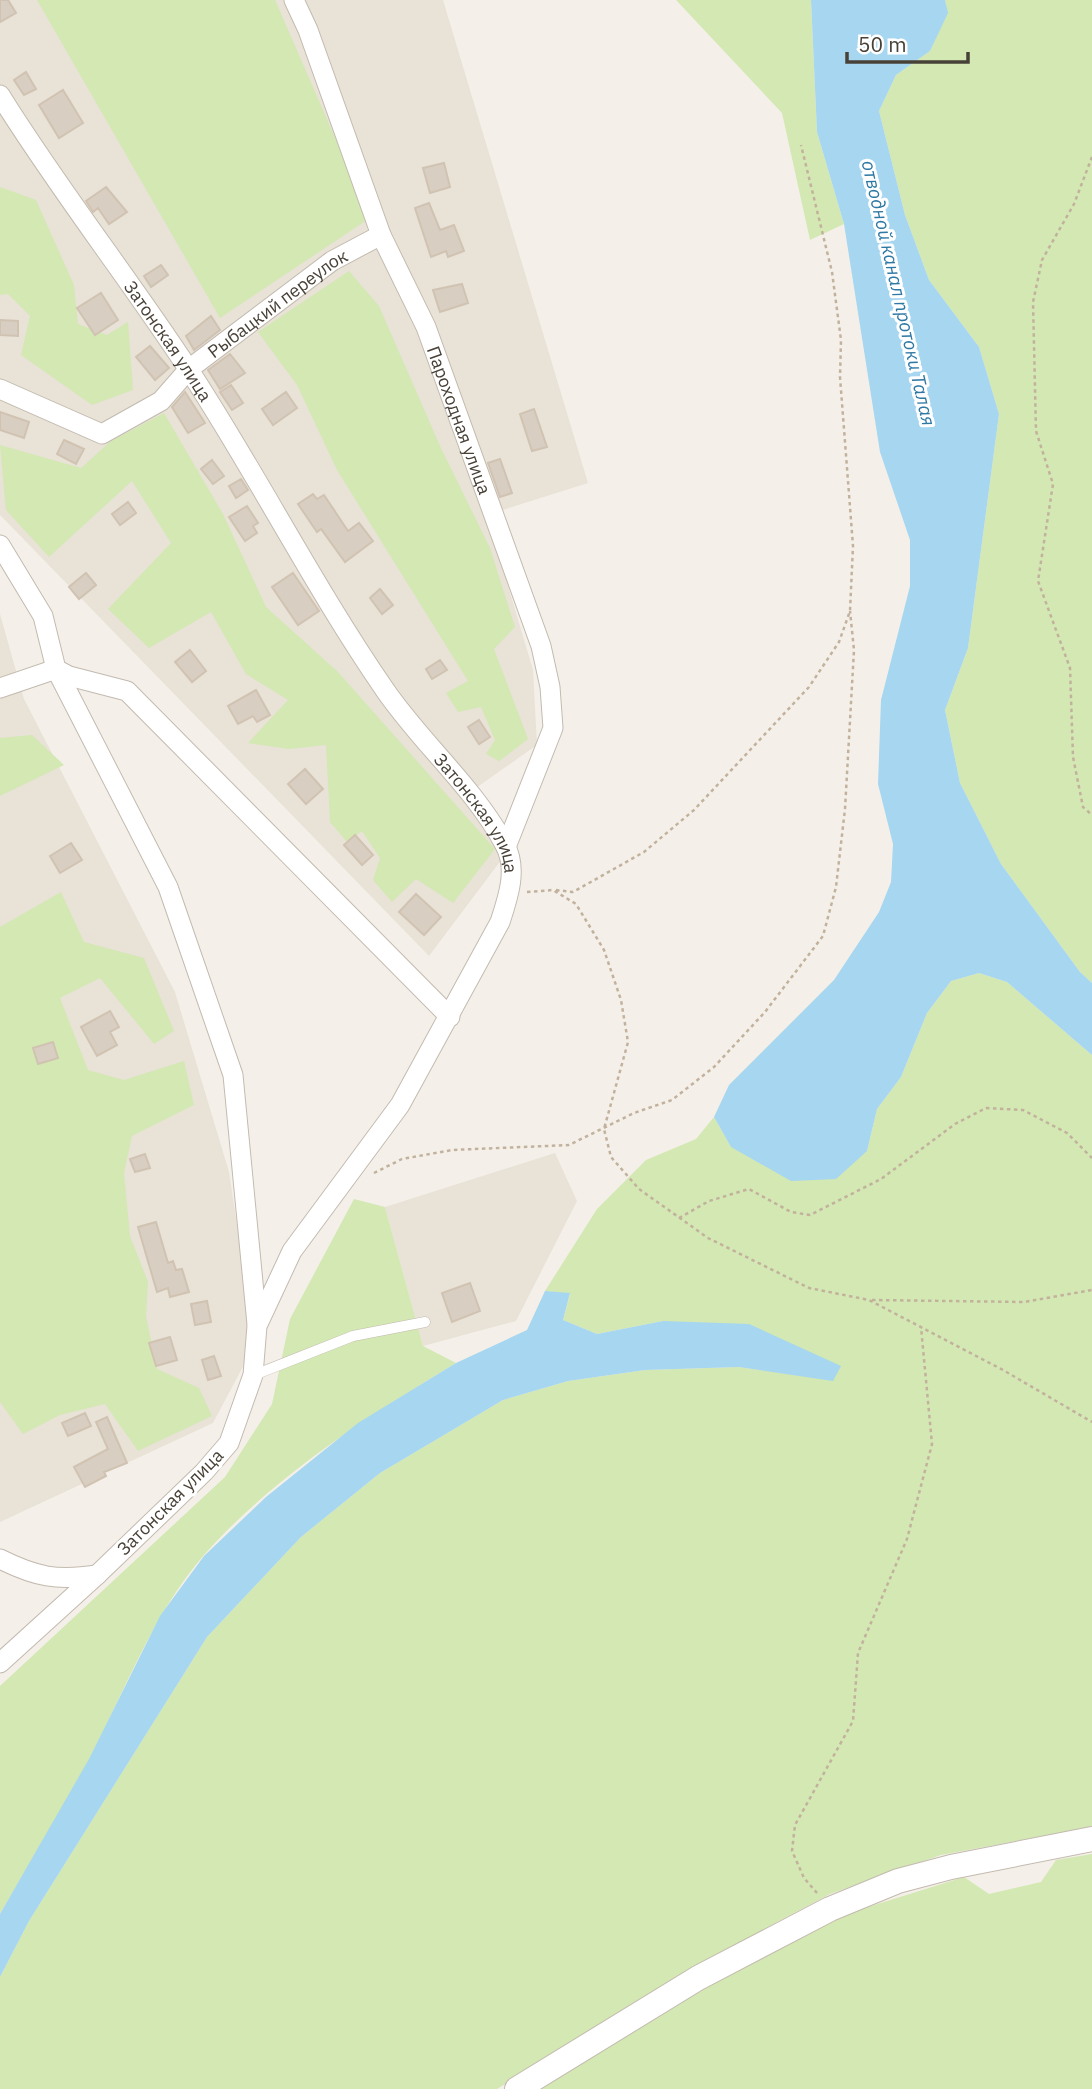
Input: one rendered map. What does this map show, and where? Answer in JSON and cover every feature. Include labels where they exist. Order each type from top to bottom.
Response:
[{"type":"street","name":"Пароходная улица","points":[[294,0],[308,30],[381,235],[426,327],[541,646],[550,687],[553,728],[506,847]]},
{"type":"street","name":"Затонская улица","points":[[0,96],[34,149],[189,369],[386,691],[476,801],[506,847],[510,893],[489,944],[400,1105],[292,1251],[257,1326],[253,1375],[229,1443],[204,1472],[98,1574],[0,1663]]},
{"type":"street","name":"Рыбацкий переулок","points":[[0,389],[102,434],[161,401],[189,369],[332,261],[381,235]]},
{"type":"street","points":[[0,545],[43,616],[56,669],[168,887],[233,1075],[257,1326]]},
{"type":"street","points":[[0,688],[56,669],[127,691],[450,1017]]},
{"type":"street","points":[[0,1559],[22,1570],[63,1580],[98,1574]]},
{"type":"street","points":[[517,2089],[698,1978],[830,1909],[898,1881],[951,1867],[1092,1839]]},
{"type":"lane","points":[[253,1375],[354,1336],[425,1322]]},
{"type":"path","points":[[370,1174],[402,1159],[453,1150],[569,1145],[634,1113],[672,1100],[714,1067],[765,1012],[823,936],[836,887],[845,809],[854,650],[850,611],[853,547],[840,377],[841,340],[832,272],[801,145]]},
{"type":"path","points":[[1092,157],[1074,204],[1042,260],[1033,302],[1036,431],[1053,484],[1038,581],[1070,668],[1073,757],[1083,807],[1092,815]]},
{"type":"path","points":[[510,893],[553,890],[573,892],[644,852],[694,810],[809,687],[839,642],[850,611]]},
{"type":"path","points":[[553,890],[576,904],[604,950],[621,1000],[628,1042],[604,1129],[611,1157],[639,1189],[708,1238],[809,1288],[869,1300],[1024,1302],[1092,1290]]},
{"type":"path","points":[[679,1218],[709,1201],[749,1189],[791,1212],[810,1215],[881,1179],[955,1124],[986,1108],[1023,1110],[1066,1133],[1092,1158]]},
{"type":"path","points":[[869,1300],[1003,1370],[1092,1422]]},
{"type":"path","points":[[830,1909],[804,1878],[792,1851],[794,1825],[853,1721],[858,1653],[907,1539],[932,1444],[921,1327]]},
{"type":"shaded area","points":[[0,0],[443,0],[588,483],[487,515],[533,670],[537,745],[463,797],[502,859],[429,956],[0,515]]},
{"type":"shaded area","points":[[0,614],[24,699],[175,992],[229,1172],[255,1344],[213,1423],[0,1522]]},
{"type":"shaded area","points":[[555,1153],[577,1201],[516,1321],[423,1346],[385,1207]]},
{"type":"green space","points":[[37,0],[275,0],[370,218],[220,318]]},
{"type":"green space","points":[[676,0],[811,0],[817,132],[844,224],[810,240],[782,113]]},
{"type":"green space","points":[[945,0],[1092,0],[1092,983],[1080,972],[1001,864],[960,783],[945,710],[968,648],[999,414],[979,347],[929,280],[905,215],[879,111],[896,75],[930,51],[947,13]]},
{"type":"green space","points":[[0,187],[36,200],[74,285],[78,324],[107,335],[128,322],[133,390],[92,405],[21,355],[30,316],[8,294],[0,295]]},
{"type":"green space","points":[[349,271],[379,306],[440,446],[490,548],[515,627],[494,649],[528,739],[499,761],[486,754],[495,740],[481,707],[458,712],[446,693],[468,681],[337,470],[297,385],[258,332]]},
{"type":"green space","points":[[164,413],[223,514],[266,607],[338,672],[495,849],[453,903],[416,879],[392,902],[373,880],[380,858],[362,831],[347,842],[330,822],[326,745],[289,749],[248,743],[288,700],[246,674],[211,612],[149,648],[108,609],[171,543],[132,481],[49,557],[6,510],[0,445],[81,468],[111,441]]},
{"type":"green space","points":[[32,735],[64,765],[0,796],[0,738]]},
{"type":"green space","points":[[61,892],[84,942],[144,958],[174,1031],[154,1044],[100,978],[60,998],[88,1070],[124,1080],[184,1061],[194,1105],[132,1136],[124,1173],[130,1236],[148,1282],[146,1316],[157,1369],[199,1388],[212,1416],[138,1451],[105,1404],[60,1415],[23,1434],[0,1402],[0,927]]},
{"type":"green space","points":[[979,973],[1007,982],[1092,1055],[1092,1827],[941,1855],[830,1894],[777,1922],[497,2089],[0,2089],[0,1977],[29,1921],[207,1637],[301,1537],[380,1473],[503,1400],[568,1381],[645,1370],[739,1367],[833,1380],[663,1321],[597,1334],[563,1320],[570,1294],[545,1291],[597,1209],[646,1160],[696,1139],[714,1117],[731,1147],[867,1151],[877,1109],[901,1077],[927,1013],[951,981]]},
{"type":"green space","points":[[354,1199],[385,1207],[423,1346],[456,1363],[355,1427],[291,1474],[231,1526],[204,1555],[155,1627],[79,1778],[0,1914],[0,1686],[225,1477],[272,1404],[290,1319]]},
{"type":"green space","points":[[1092,1854],[1092,2089],[537,2089],[740,1966],[839,1916],[964,1877],[989,1894],[1041,1882],[1056,1860]]},
{"type":"water","name":"отводной канал протоки Талая","points":[[811,0],[945,0],[948,13],[930,51],[896,75],[879,111],[905,215],[929,280],[979,347],[999,414],[968,648],[945,710],[960,783],[1001,864],[1080,972],[1092,983],[1092,1055],[1007,982],[979,973],[951,981],[927,1013],[901,1077],[877,1109],[867,1151],[836,1179],[791,1181],[731,1147],[714,1117],[729,1085],[834,980],[879,912],[891,882],[893,844],[878,784],[881,700],[910,586],[910,540],[880,452],[844,224],[817,132]]},
{"type":"water","points":[[545,1291],[570,1293],[563,1320],[597,1334],[663,1321],[749,1324],[841,1366],[833,1381],[739,1367],[645,1370],[568,1381],[503,1400],[380,1473],[301,1537],[207,1637],[29,1921],[0,1977],[0,1914],[89,1759],[160,1616],[204,1556],[266,1497],[358,1423],[456,1363],[527,1330]]},
{"type":"building","points":[[0,0],[8,0],[16,13],[0,22]]},
{"type":"building","points":[[26,72],[36,89],[24,95],[14,80]]},
{"type":"building","points":[[63,90],[83,123],[59,138],[39,105]]},
{"type":"building","points":[[444,163],[450,187],[430,193],[423,168]]},
{"type":"building","points":[[106,187],[127,212],[109,224],[98,208],[93,212],[86,201]]},
{"type":"building","points":[[429,203],[440,230],[454,225],[464,251],[448,257],[446,251],[431,257],[415,208]]},
{"type":"building","points":[[161,265],[168,275],[151,287],[144,276]]},
{"type":"building","points":[[462,284],[468,303],[440,312],[433,290]]},
{"type":"building","points":[[101,293],[118,320],[95,335],[77,308]]},
{"type":"building","points":[[211,316],[220,330],[194,350],[186,336]]},
{"type":"building","points":[[0,320],[18,321],[18,336],[0,335]]},
{"type":"building","points":[[150,346],[169,368],[155,380],[136,357]]},
{"type":"building","points":[[230,354],[245,373],[220,389],[208,370]]},
{"type":"building","points":[[231,385],[243,403],[232,410],[220,392]]},
{"type":"building","points":[[185,392],[205,423],[188,433],[172,407]]},
{"type":"building","points":[[286,392],[297,408],[273,425],[262,409]]},
{"type":"building","points":[[534,409],[547,447],[532,451],[520,414]]},
{"type":"building","points":[[0,412],[29,422],[24,438],[0,430]]},
{"type":"building","points":[[64,440],[84,449],[76,464],[57,454]]},
{"type":"building","points":[[500,459],[512,493],[500,497],[488,463]]},
{"type":"building","points":[[212,460],[224,476],[213,484],[201,469]]},
{"type":"building","points":[[241,479],[248,490],[236,498],[229,486]]},
{"type":"building","points":[[313,494],[317,499],[324,495],[348,531],[359,523],[373,541],[345,562],[321,529],[317,532],[298,504]]},
{"type":"building","points":[[128,502],[136,513],[120,525],[112,514]]},
{"type":"building","points":[[247,506],[258,523],[253,526],[257,533],[245,541],[229,517]]},
{"type":"building","points":[[86,573],[96,585],[79,599],[69,587]]},
{"type":"building","points":[[293,573],[319,611],[298,625],[272,587]]},
{"type":"building","points":[[380,589],[393,605],[382,614],[370,598]]},
{"type":"building","points":[[190,650],[206,671],[192,682],[175,662]]},
{"type":"building","points":[[440,660],[447,670],[432,679],[426,669]]},
{"type":"building","points":[[256,690],[270,715],[257,722],[253,716],[238,724],[228,706]]},
{"type":"building","points":[[479,720],[490,737],[479,744],[468,727]]},
{"type":"building","points":[[305,769],[323,789],[306,804],[288,784]]},
{"type":"building","points":[[355,835],[373,855],[362,865],[344,845]]},
{"type":"building","points":[[71,843],[82,860],[60,873],[50,856]]},
{"type":"building","points":[[416,894],[441,917],[424,935],[399,912]]},
{"type":"building","points":[[110,1011],[119,1027],[110,1032],[117,1045],[97,1056],[81,1027]]},
{"type":"building","points":[[53,1042],[58,1058],[38,1064],[33,1048]]},
{"type":"building","points":[[145,1154],[150,1168],[135,1172],[130,1159]]},
{"type":"building","points":[[156,1222],[168,1263],[173,1261],[176,1270],[182,1269],[189,1292],[170,1297],[168,1288],[157,1292],[138,1227]]},
{"type":"building","points":[[470,1283],[480,1311],[452,1322],[442,1293]]},
{"type":"building","points":[[207,1301],[211,1322],[195,1325],[191,1304]]},
{"type":"building","points":[[170,1337],[177,1360],[156,1366],[149,1343]]},
{"type":"building","points":[[214,1356],[221,1376],[208,1380],[202,1360]]},
{"type":"building","points":[[85,1413],[91,1426],[68,1436],[62,1423]]},
{"type":"building","points":[[107,1417],[127,1463],[104,1472],[106,1476],[85,1487],[74,1467],[108,1449],[96,1422]]}]
